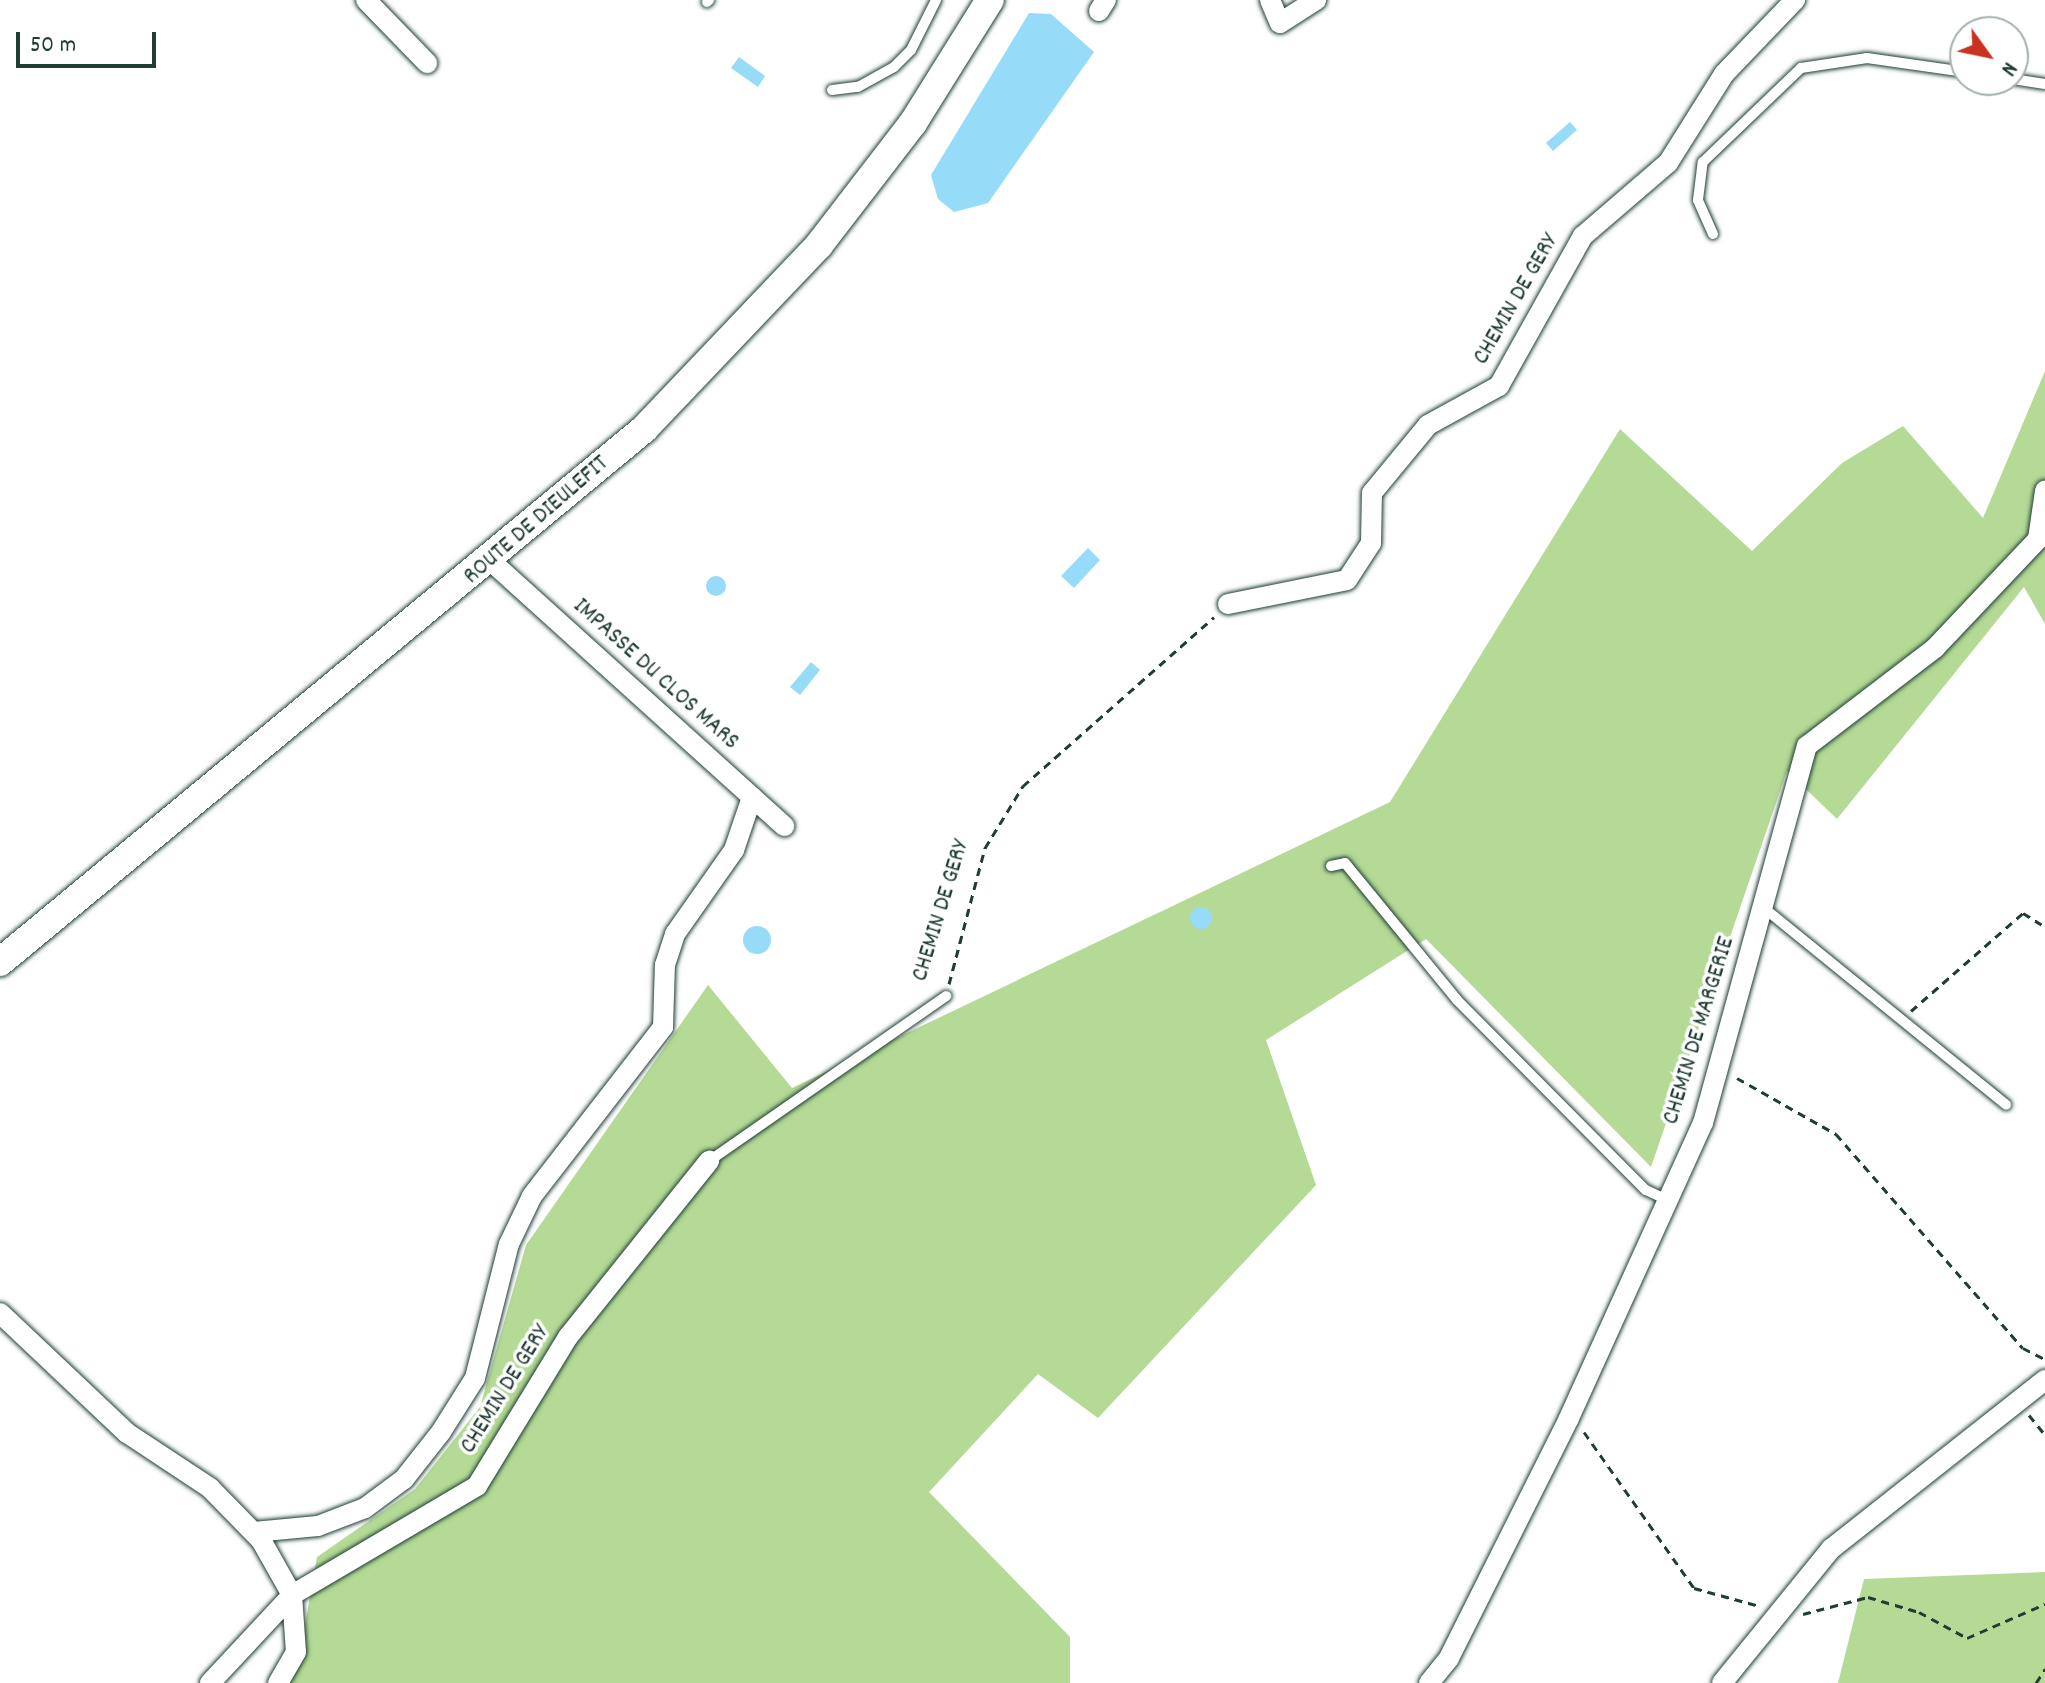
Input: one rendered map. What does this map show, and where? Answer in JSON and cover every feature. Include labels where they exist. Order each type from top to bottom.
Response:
[{"type":"main road","name":"ROUTE DE DIEULEFIT","points":[[0,962],[492,562],[644,429],[819,245],[913,123],[990,0]]},
{"type":"street","points":[[366,0],[427,63]]},
{"type":"street","points":[[1270,0],[1280,23],[1316,0]]},
{"type":"street","name":"CHEMIN DE GERY","points":[[1228,604],[1347,580],[1371,543],[1372,493],[1428,425],[1499,386],[1583,236],[1668,163],[1724,74],[1795,0]]},
{"type":"street","name":"CHEMIN DE MARGERIE","points":[[1429,1683],[1449,1658],[1569,1418],[1667,1200],[1719,1070],[1807,746],[1935,648],[2038,539],[2045,491]]},
{"type":"street","name":"IMPASSE DU CLOS MARS","points":[[492,562],[784,826]]},
{"type":"street","points":[[254,1532],[318,1526],[365,1508],[404,1479],[441,1432],[475,1378],[509,1244],[532,1196],[663,1027],[665,965],[675,934],[734,850],[752,797]]},
{"type":"street","name":"CHEMIN DE GERY","points":[[210,1683],[292,1595],[477,1486],[568,1337],[709,1161]]},
{"type":"street","points":[[0,1313],[127,1433],[210,1488],[254,1532],[292,1595],[296,1652],[278,1683]]},
{"type":"street","points":[[1722,1683],[1779,1609],[1831,1549],[2045,1380]]},
{"type":"lane","points":[[832,90],[858,87],[894,67],[911,50],[936,0]]},
{"type":"lane","points":[[1713,234],[1698,200],[1703,162],[1801,68],[1867,58],[1949,70]]},
{"type":"lane","points":[[1331,866],[1345,863],[1447,990],[1646,1190],[1667,1200]]},
{"type":"lane","points":[[1764,908],[2006,1105]]},
{"type":"lane","name":"CHEMIN DE GERY","points":[[709,1161],[946,996]]},
{"type":"path","name":"CHEMIN DE GERY","points":[[946,996],[985,848],[1023,786],[1228,604]]},
{"type":"path","points":[[1902,1019],[2023,913],[2045,927]]},
{"type":"path","points":[[1719,1070],[1836,1134],[2023,1348],[2045,1359]]},
{"type":"path","points":[[2019,1402],[2045,1435]]},
{"type":"path","points":[[1569,1418],[1694,1588],[1806,1614],[1835,1600],[1868,1597],[1919,1612],[1940,1629],[1980,1637],[2045,1604]]},
{"type":"path","points":[[2036,1683],[2045,1669]]},
{"type":"green space","points":[[2045,371],[2045,624],[2024,587],[1837,819],[1787,771],[1651,1167],[1426,939],[1266,1040],[1316,1185],[1098,1418],[1038,1374],[929,1492],[1070,1637],[1070,1683],[283,1683],[300,1653],[317,1557],[415,1489],[480,1407],[526,1245],[708,985],[792,1088],[1390,802],[1620,429],[1752,551],[1842,463],[1903,426],[1983,518]]},
{"type":"green space","points":[[2045,1572],[2045,1683],[1838,1683],[1864,1579]]},
{"type":"water","points":[[1029,13],[1051,14],[1094,52],[988,203],[954,212],[938,199],[931,175]]},
{"type":"water","points":[[739,57],[765,76],[758,87],[731,68]]},
{"type":"water","points":[[1570,122],[1577,130],[1553,151],[1546,143]]},
{"type":"water","points":[[1088,548],[1100,560],[1074,588],[1061,576]]},
{"type":"water","points":[[716,576],[723,579],[726,586],[723,593],[716,596],[709,593],[706,586],[709,579]]},
{"type":"water","points":[[811,662],[820,670],[800,695],[790,687]]},
{"type":"water","points":[[1201,907],[1209,910],[1212,918],[1209,926],[1201,929],[1193,926],[1190,918],[1193,910]]},
{"type":"water","points":[[757,926],[767,930],[771,940],[767,950],[757,954],[747,950],[743,940],[747,930]]}]
